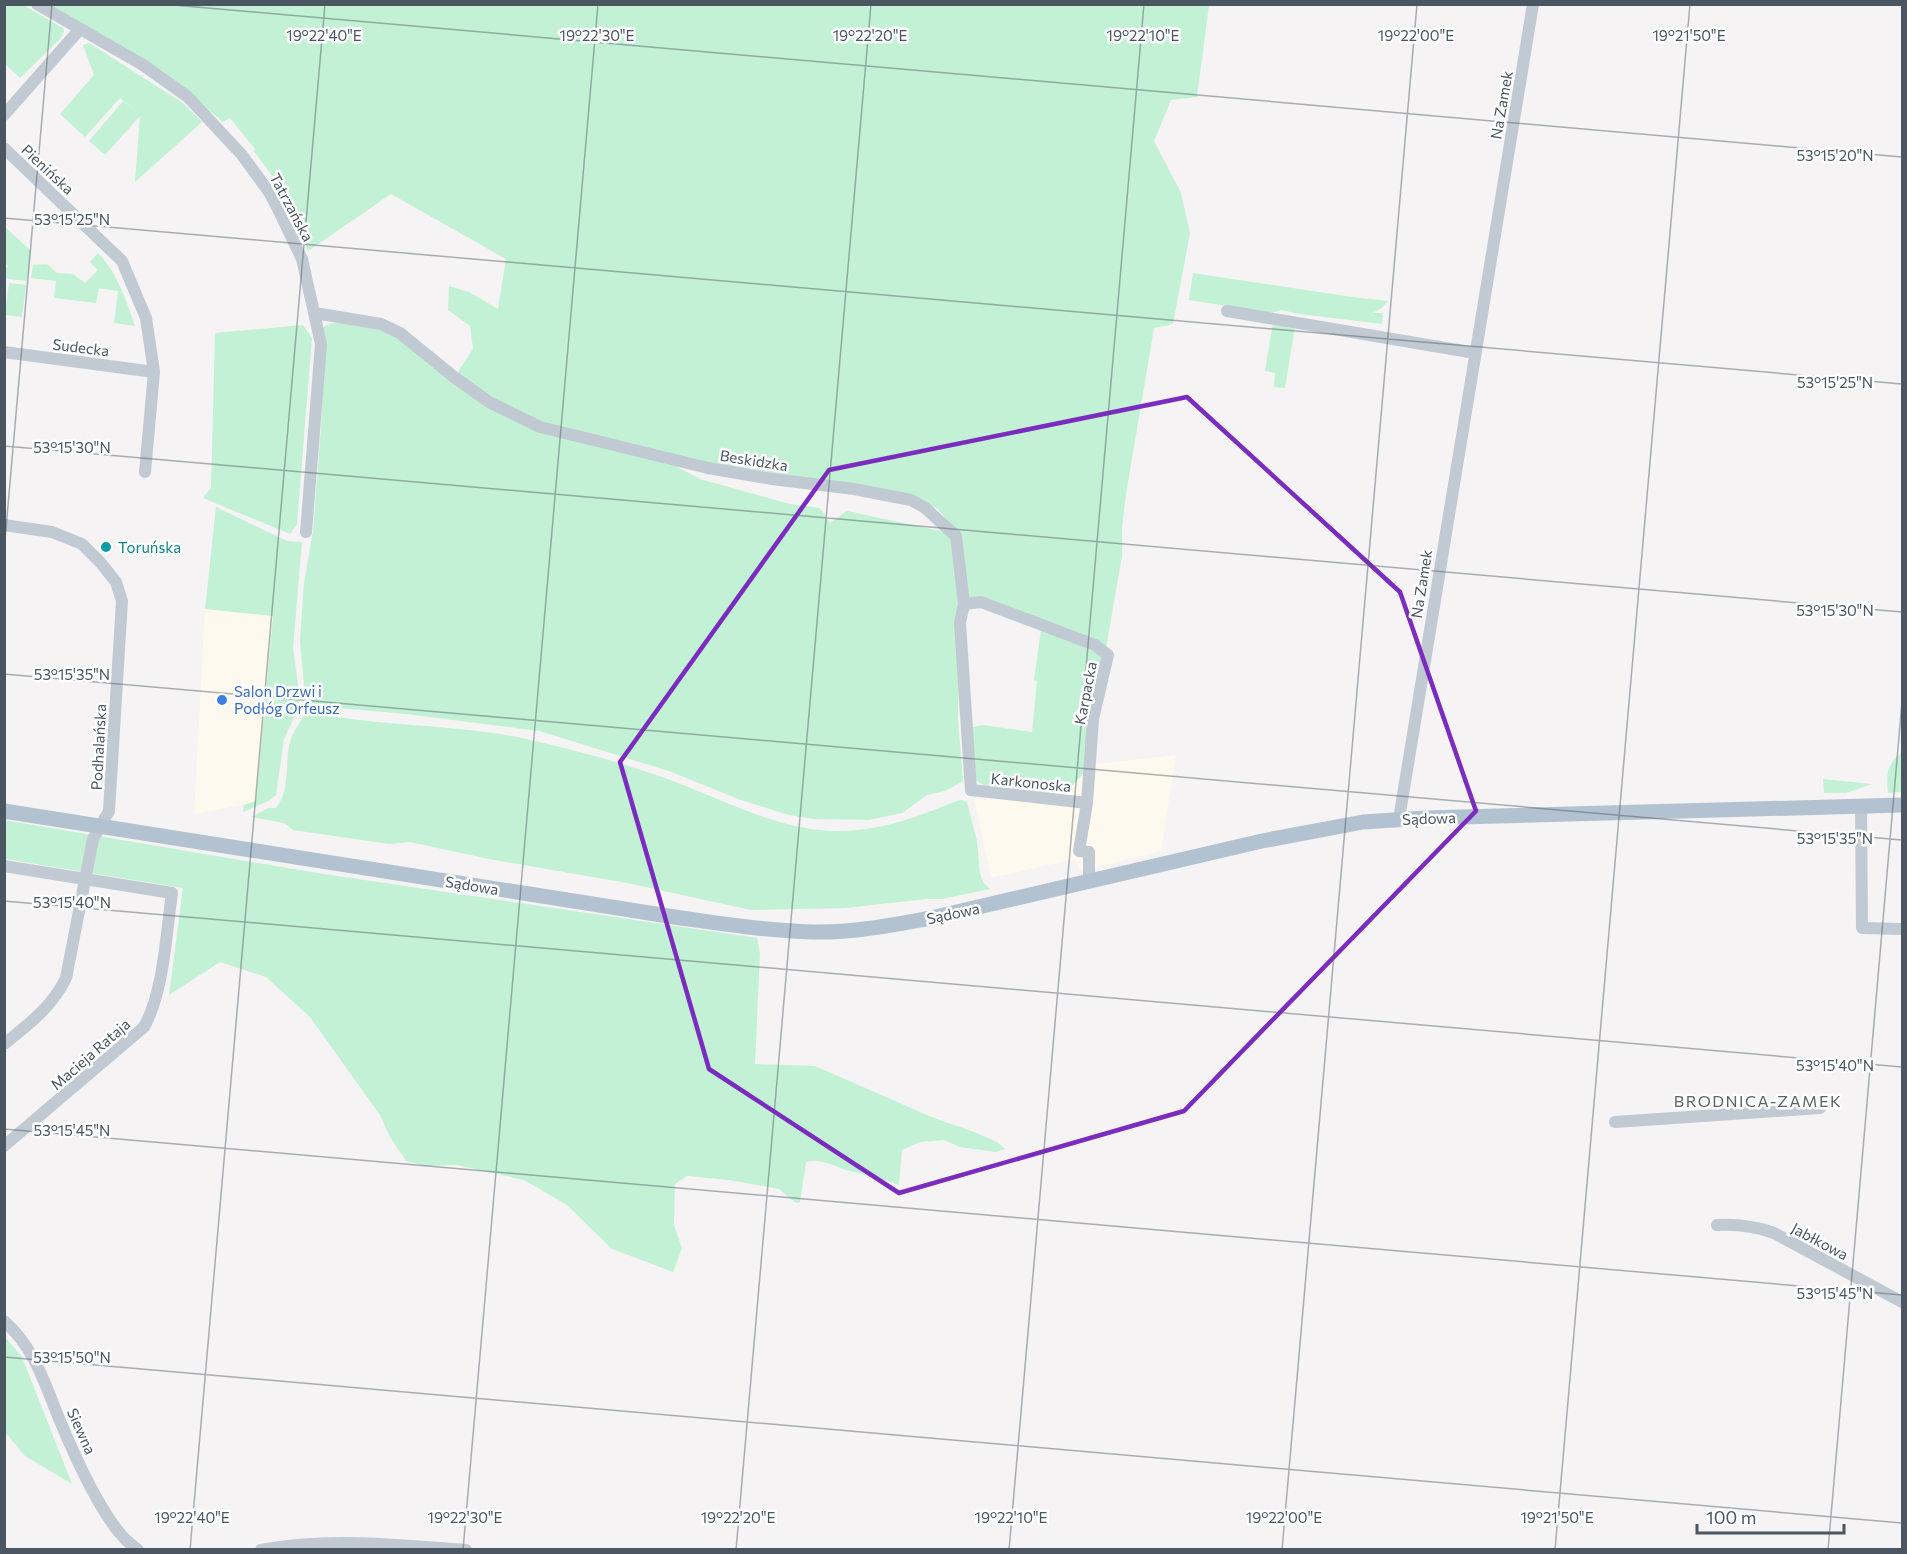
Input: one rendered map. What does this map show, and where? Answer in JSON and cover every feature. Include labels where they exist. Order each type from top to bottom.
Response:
[{"type":"main road","name":"Sądowa","points":[[4,811],[681,918],[781,930],[837,931],[887,926],[942,916],[1333,827],[1399,819],[1902,805]]},
{"type":"street","name":"Tatrzańska","points":[[37,4],[168,81],[206,114],[242,154],[269,192],[302,259],[321,344],[317,419],[306,532]]},
{"type":"street","name":"Na Zamek","points":[[1399,819],[1533,4]]},
{"type":"street","points":[[4,115],[80,29]]},
{"type":"street","name":"Pienińska","points":[[4,148],[122,261],[146,318],[154,372],[145,472]]},
{"type":"street","points":[[1227,311],[1475,353]]},
{"type":"street","name":"Beskidzka","points":[[315,313],[381,324],[400,333],[489,402],[540,427],[708,468],[854,489],[911,500],[924,507],[956,537],[964,604],[960,623],[971,790]]},
{"type":"street","name":"Sudecka","points":[[4,352],[154,372]]},
{"type":"street","name":"Podhalańska","points":[[4,525],[52,532],[82,544],[116,582],[122,601],[109,811],[93,840],[66,978],[59,993],[44,1011],[4,1044]]},
{"type":"street","name":"Karpacka","points":[[964,604],[981,602],[1095,645],[1107,655],[1093,719],[1087,803],[1079,851],[1089,852],[1089,882]]},
{"type":"street","name":"Karkonoska","points":[[971,790],[1087,803]]},
{"type":"street","points":[[1861,806],[1862,928],[1902,929]]},
{"type":"street","points":[[4,866],[86,878]]},
{"type":"street","name":"Macieja Rataja","points":[[4,1146],[144,1027],[152,1014],[158,994],[172,893],[86,878]]},
{"type":"street","points":[[1615,1122],[1820,1108]]},
{"type":"street","name":"Jabłkowa","points":[[1717,1226],[1744,1225],[1774,1233],[1902,1302]]},
{"type":"street","name":"Siewna","points":[[4,1321],[17,1332],[37,1363],[67,1439],[101,1505],[124,1538],[138,1550]]},
{"type":"street","points":[[261,1550],[297,1544],[346,1542],[466,1550]]},
{"type":"highlighted area","points":[[1187,397],[1400,592],[1476,811],[1184,1111],[899,1193],[709,1069],[620,762],[829,470]]},
{"type":"shaded area","points":[[205,609],[274,616],[256,802],[194,814]]},
{"type":"shaded area","points":[[1176,755],[1161,851],[1080,871],[1075,859],[991,878],[974,798],[986,800],[993,790],[1087,770],[1096,764]]},
{"type":"green space","points":[[5,4],[23,5],[63,28],[64,31],[61,38],[20,78],[5,64]]},
{"type":"green space","points":[[50,5],[1209,5],[1197,97],[1171,100],[1154,141],[1181,193],[1190,233],[1173,324],[1154,328],[1126,494],[1122,528],[1122,556],[1106,648],[978,598],[959,602],[956,633],[959,674],[958,720],[963,781],[945,791],[927,795],[902,813],[869,820],[813,819],[789,815],[741,800],[669,771],[539,731],[406,714],[316,706],[305,697],[300,640],[304,583],[313,531],[321,427],[325,346],[323,327],[332,323],[355,322],[393,332],[412,343],[461,388],[480,401],[541,430],[666,461],[700,479],[790,504],[820,508],[830,523],[847,511],[959,535],[938,509],[912,498],[847,485],[766,475],[543,424],[477,390],[458,372],[473,349],[470,326],[448,310],[449,286],[469,292],[498,309],[506,259],[391,194],[308,251],[280,187],[254,151],[255,149],[230,118],[223,122],[175,81]]},
{"type":"green space","points":[[89,43],[183,103],[202,122],[135,182],[140,116],[105,155],[89,141],[123,101],[140,114],[120,98],[85,137],[60,114],[94,75],[83,45]]},
{"type":"green space","points":[[5,227],[31,251],[27,281],[8,279],[5,276],[8,266],[5,262]]},
{"type":"green space","points":[[98,253],[116,278],[135,326],[114,323],[118,291],[99,288],[96,303],[54,298],[56,281],[31,278],[33,265],[47,264],[57,273],[73,274],[85,283],[98,270],[90,262]]},
{"type":"green space","points":[[1193,273],[1388,301],[1382,308],[1372,313],[1383,313],[1382,324],[1281,310],[1271,313],[1189,300]]},
{"type":"green space","points":[[9,283],[26,285],[22,317],[5,315]]},
{"type":"green space","points":[[1273,322],[1295,326],[1285,388],[1274,387],[1275,373],[1265,371]]},
{"type":"green space","points":[[303,325],[312,338],[297,524],[290,534],[203,498],[211,488],[215,333]]},
{"type":"green space","points":[[216,507],[287,541],[302,542],[293,648],[299,707],[284,739],[276,795],[243,812],[244,805],[256,801],[273,616],[205,609]]},
{"type":"green space","points":[[1041,630],[1058,634],[1102,655],[1087,770],[1065,793],[993,790],[975,780],[970,728],[982,725],[1032,732],[1037,681],[1034,680]]},
{"type":"green space","points":[[306,713],[450,728],[531,740],[630,766],[757,815],[807,828],[832,831],[874,828],[907,820],[961,800],[967,802],[977,841],[980,874],[990,889],[942,899],[846,908],[751,910],[627,883],[489,859],[410,842],[389,844],[293,830],[284,823],[251,817],[268,808],[276,808],[280,801],[285,786],[290,741]]},
{"type":"green space","points":[[1902,753],[1902,792],[1888,793],[1887,781],[1890,765]]},
{"type":"green space","points":[[1823,779],[1872,784],[1846,793],[1824,793]]},
{"type":"green space","points":[[4,820],[311,872],[757,938],[760,953],[755,1064],[815,1066],[934,1118],[997,1142],[1005,1149],[996,1152],[960,1147],[944,1140],[920,1142],[902,1150],[899,1185],[825,1163],[806,1162],[800,1202],[796,1203],[779,1189],[729,1180],[687,1176],[675,1184],[674,1225],[682,1248],[673,1272],[612,1249],[567,1205],[524,1180],[457,1165],[425,1166],[406,1161],[390,1137],[380,1115],[310,1017],[266,977],[220,962],[169,995],[183,888],[5,859]]},
{"type":"green space","points":[[4,1336],[22,1357],[72,1484],[25,1456],[5,1432]]},
{"type":"place","name":"Toruńska","points":[[106,547]]},
{"type":"place","name":"Salon Drzwi i Podłóg Orfeusz","points":[[222,700]]},
{"type":"district","name":"BRODNICA-ZAMEK","points":[[1758,1100]]}]
